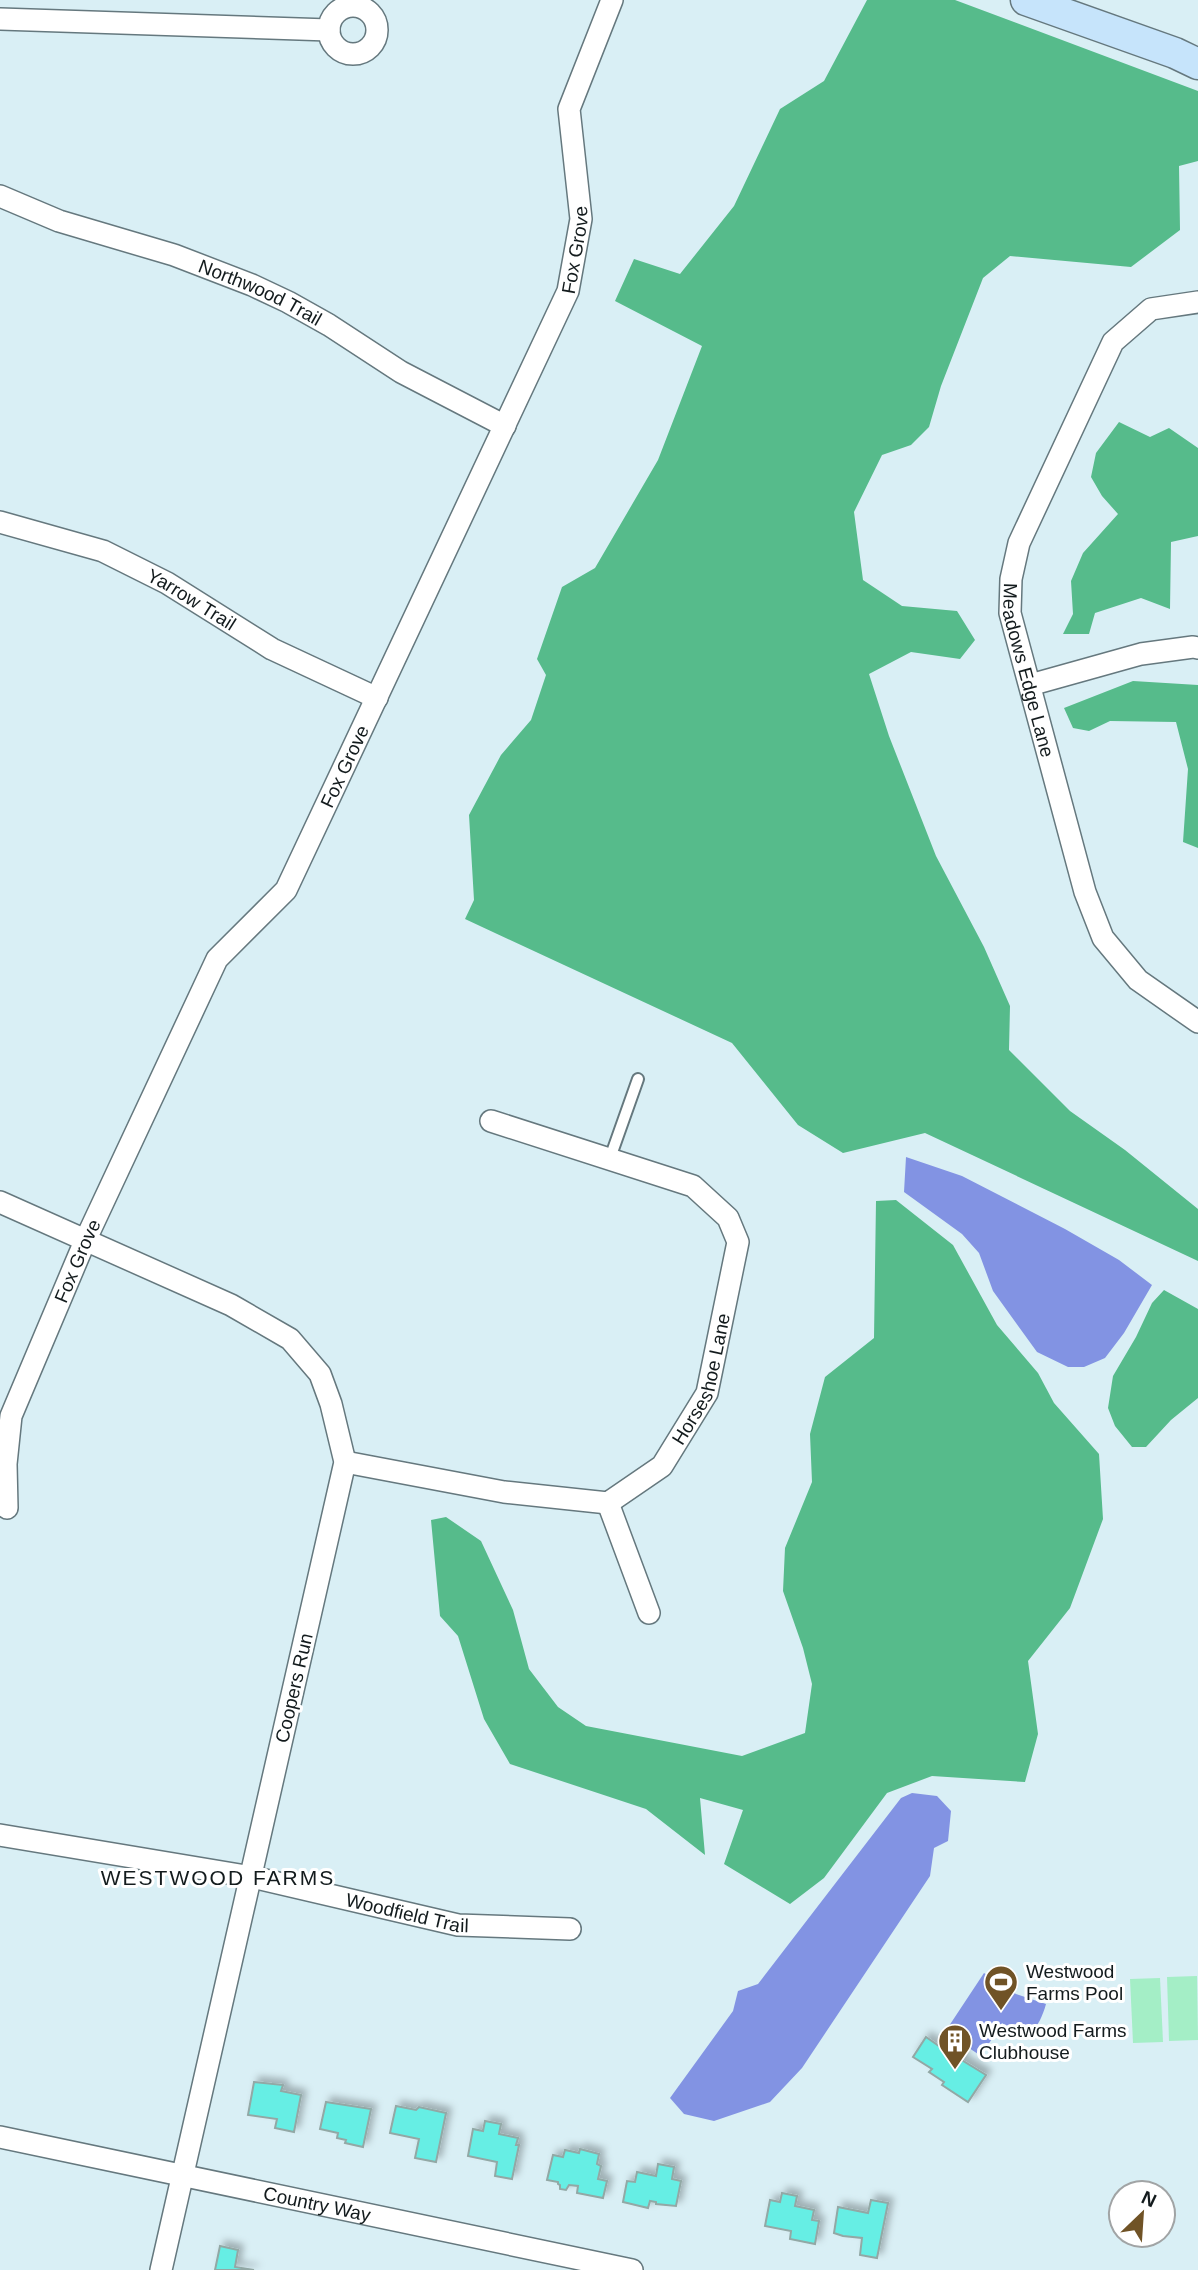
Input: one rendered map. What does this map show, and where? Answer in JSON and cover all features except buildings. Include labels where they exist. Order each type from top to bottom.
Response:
[{"type":"street","name":"Fox Grove","points":[[6,1508],[10,1416],[85,1241],[217,959],[286,890],[568,291],[581,219],[569,109],[612,0]]},
{"type":"street","points":[[1026,0],[1175,53],[1198,64]]},
{"type":"street","points":[[0,19],[329,30]]},
{"type":"street","name":"Northwood Trail","points":[[0,196],[60,221],[174,255],[252,285],[329,325],[401,372],[505,426]]},
{"type":"street","name":"Meadows Edge Lane","points":[[1198,302],[1151,309],[1113,342],[1019,543],[1011,579],[1010,612],[1085,892],[1103,938],[1138,979],[1198,1022]]},
{"type":"street","name":"Yarrow Trail","points":[[0,522],[103,551],[167,583],[272,649],[377,698]]},
{"type":"street","points":[[1030,685],[1141,654],[1198,648]]},
{"type":"street","name":"Horseshoe Lane","points":[[491,1121],[693,1186],[728,1218],[738,1242],[707,1393],[662,1466],[608,1503]]},
{"type":"street","name":"Coopers Run","points":[[0,1202],[230,1305],[290,1339],[320,1374],[331,1404],[345,1462],[161,2270]]},
{"type":"street","points":[[345,1462],[504,1492],[608,1503],[649,1613]]},
{"type":"street","name":"Woodfield Trail","points":[[0,1835],[252,1877],[458,1925],[570,1929]]},
{"type":"street","name":"Country Way","points":[[0,2137],[632,2270]]},
{"type":"lane","points":[[610,1158],[638,1079]]},
{"type":"green space","points":[[867,0],[955,0],[1198,91],[1198,161],[1179,166],[1180,230],[1131,267],[1010,256],[983,278],[941,386],[929,427],[911,445],[882,455],[854,512],[863,580],[902,606],[957,611],[975,640],[960,659],[911,652],[869,674],[889,736],[936,856],[984,947],[1010,1006],[1009,1050],[1070,1111],[1125,1150],[1198,1209],[1198,1261],[925,1133],[843,1153],[798,1125],[732,1043],[465,919],[474,900],[469,815],[501,755],[531,720],[546,675],[537,659],[562,587],[595,568],[658,460],[702,346],[615,301],[634,259],[680,274],[734,206],[780,109],[824,81]]},
{"type":"green space","points":[[1119,422],[1150,437],[1169,428],[1198,448],[1198,536],[1171,542],[1170,609],[1141,598],[1095,613],[1089,634],[1063,634],[1073,614],[1071,581],[1083,553],[1118,514],[1102,496],[1091,477],[1096,453]]},
{"type":"green space","points":[[1133,681],[1198,685],[1198,848],[1183,842],[1188,769],[1176,722],[1110,721],[1089,731],[1073,728],[1064,708]]},
{"type":"green space","points":[[896,1200],[953,1245],[997,1325],[1038,1373],[1054,1403],[1099,1454],[1103,1519],[1070,1608],[1028,1661],[1038,1734],[1025,1782],[932,1776],[887,1793],[824,1878],[790,1904],[724,1864],[743,1810],[700,1798],[705,1855],[646,1809],[510,1764],[484,1719],[458,1636],[440,1616],[431,1520],[446,1517],[481,1541],[513,1610],[529,1669],[558,1707],[586,1726],[742,1756],[805,1733],[812,1684],[803,1648],[783,1591],[785,1548],[812,1482],[810,1434],[825,1377],[874,1338],[876,1201]]},
{"type":"green space","points":[[1164,1290],[1198,1309],[1198,1398],[1171,1420],[1146,1447],[1132,1447],[1115,1426],[1108,1408],[1113,1376],[1152,1303]]},
{"type":"green space","points":[[1197,1976],[1198,2040],[1169,2041],[1167,1977]]},
{"type":"green space","points":[[1160,1978],[1163,2042],[1133,2043],[1130,1979]]},
{"type":"water","points":[[906,1157],[962,1176],[1065,1229],[1119,1260],[1152,1285],[1124,1333],[1105,1358],[1084,1367],[1068,1367],[1037,1352],[993,1291],[979,1253],[962,1234],[904,1192]]},
{"type":"water","points":[[912,1793],[937,1796],[951,1811],[948,1841],[934,1848],[930,1876],[802,2068],[770,2102],[714,2121],[684,2114],[670,2098],[733,2011],[738,1991],[758,1984],[901,1798]]},
{"type":"water","name":"Westwood Farms Pool","points":[[984,1973],[1016,1994],[1046,2004],[1038,2023],[1025,2038],[1002,2023],[981,2056],[945,2032]]},
{"type":"place","name":"Westwood Farms Pool","points":[[1001,2012]]},
{"type":"place","name":"Westwood Farms Clubhouse","points":[[955,2071]]},
{"type":"district","name":"WESTWOOD FARMS","points":[[218,1877]]}]
